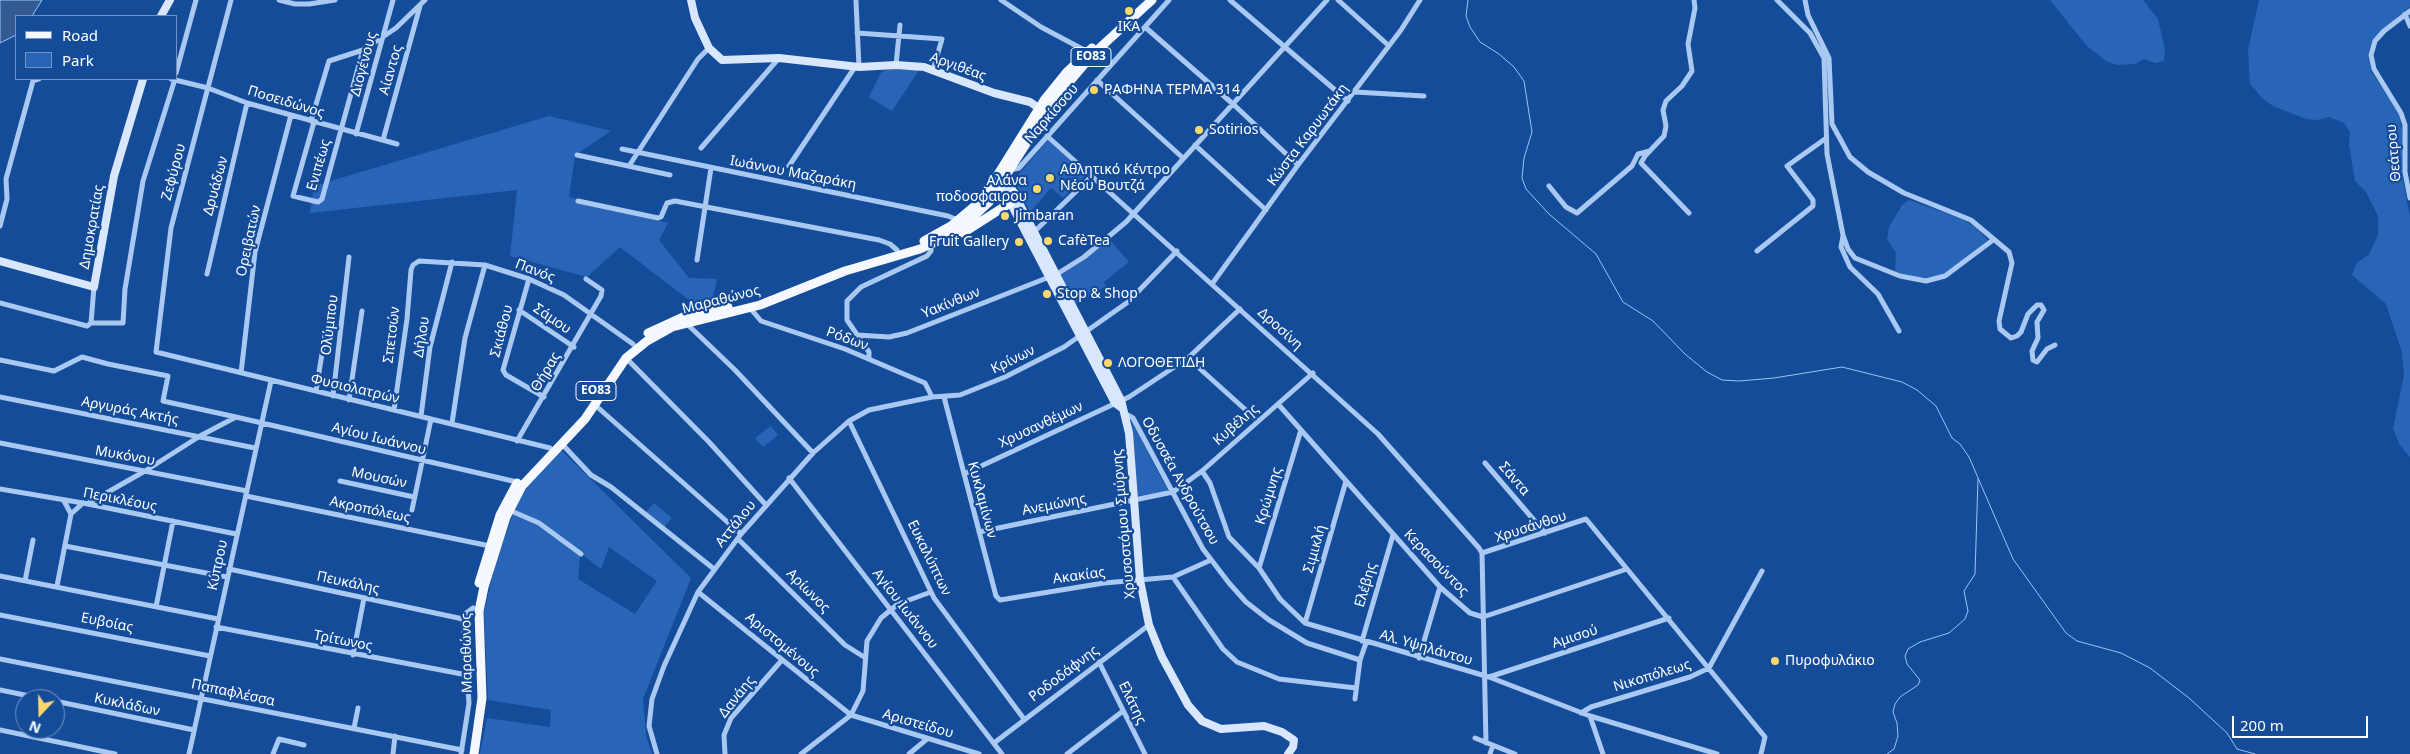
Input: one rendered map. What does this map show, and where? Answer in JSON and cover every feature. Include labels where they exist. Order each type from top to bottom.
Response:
[{"type":"main road","name":"Μαραθώνος","points":[[474,754],[482,698],[479,611],[484,587],[509,510],[517,493],[532,473],[562,444],[595,404],[626,358],[655,336],[686,323],[750,308],[852,269],[931,245],[950,236],[978,214],[1066,73],[1143,0]]},
{"type":"main road","name":"Μαραθώνος","points":[[1041,113],[1092,55],[1152,0]]},
{"type":"main road","name":"Μαραθώνος","points":[[464,753],[476,703],[473,608],[503,507],[517,482],[574,424],[610,370],[633,344],[660,326],[683,317],[758,300],[843,266],[930,239],[959,221],[1003,176]]},
{"type":"main road","points":[[950,236],[965,232],[1010,203],[1014,193]]},
{"type":"street","points":[[162,15],[170,0]]},
{"type":"street","points":[[178,66],[196,0]]},
{"type":"street","name":"Ζεφύρου","points":[[156,352],[171,228],[231,0]]},
{"type":"street","points":[[279,0],[295,4],[335,0]]},
{"type":"street","name":"Διογένους","points":[[356,134],[393,0]]},
{"type":"street","points":[[312,122],[329,61],[363,50],[420,6],[424,0]]},
{"type":"street","points":[[1001,0],[1041,26],[1088,52]]},
{"type":"street","name":"Ναρκίσσου","points":[[1003,176],[1019,168],[1169,0]]},
{"type":"street","points":[[1230,0],[1348,101]]},
{"type":"street","name":"Υακίνθων","points":[[858,335],[889,337],[907,333],[1052,275],[1095,249],[1133,214],[1327,0]]},
{"type":"street","points":[[1338,0],[1388,45]]},
{"type":"street","name":"Κώστα Καρυωτάκη","points":[[1212,284],[1298,165],[1410,18],[1420,0]]},
{"type":"street","points":[[1689,213],[1641,163],[1661,142],[1666,130],[1663,110],[1665,104],[1682,86],[1692,70],[1688,44],[1695,8],[1694,0]]},
{"type":"street","points":[[1777,0],[1810,34],[1824,58],[1825,138],[1830,175],[1843,235],[1848,249],[1855,258],[1900,276],[1926,281],[1945,276],[1993,240]]},
{"type":"street","points":[[1805,0],[1808,15],[1829,58],[1832,124],[1850,156],[1868,172],[1904,193],[1972,220],[2008,252],[2012,263],[1999,321],[2000,329],[2011,338],[2017,336],[2021,332],[2028,314],[2037,304],[2041,305],[2044,310],[2036,322],[2038,338],[2032,351],[2033,360],[2037,362],[2047,349],[2055,346]]},
{"type":"street","points":[[629,166],[698,59],[709,48],[695,18],[692,1]]},
{"type":"street","points":[[789,166],[857,67],[856,1]]},
{"type":"street","name":"Αίαντος","points":[[383,140],[420,6]]},
{"type":"street","points":[[2408,12],[2410,26]]},
{"type":"street","name":"Θεάτρου","points":[[2408,12],[2384,31],[2375,41],[2371,55],[2374,69],[2403,119],[2406,136],[2406,172],[2410,198]]},
{"type":"street","points":[[896,65],[900,24]]},
{"type":"street","points":[[1145,27],[1233,104],[1298,165]]},
{"type":"street","points":[[857,33],[942,39],[932,70]]},
{"type":"street","name":"Αργιθέας","points":[[709,48],[716,56],[728,62],[778,58],[857,67],[896,65],[932,70],[1022,102],[1030,102],[1041,113]]},
{"type":"street","name":"Ενιπέως","points":[[312,122],[293,196],[316,202],[322,200],[363,50]]},
{"type":"street","points":[[702,148],[778,58]]},
{"type":"street","points":[[0,226],[7,199],[6,179],[32,81],[35,80]]},
{"type":"street","name":"Δημοκρατίας","points":[[0,260],[94,287],[114,176],[143,80]]},
{"type":"street","points":[[0,303],[87,326],[91,323],[123,323],[125,289],[143,182],[173,80]]},
{"type":"street","name":"Ποσειδώνος","points":[[177,80],[208,88],[247,104],[396,144]]},
{"type":"street","points":[[1097,80],[1183,158]]},
{"type":"street","points":[[1354,92],[1424,96]]},
{"type":"street","name":"Δρυάδων","points":[[207,274],[247,104]]},
{"type":"street","name":"Ορειβατών","points":[[241,373],[255,252],[291,115]]},
{"type":"street","name":"Δροσίνη","points":[[1047,136],[1313,373],[1389,445],[1482,553]]},
{"type":"street","points":[[1757,251],[1813,206],[1813,200],[1787,166],[1825,138]]},
{"type":"street","points":[[1196,145],[1266,210]]},
{"type":"street","name":"Ιωάννου Μαζαράκη","points":[[622,149],[948,216],[959,221]]},
{"type":"street","points":[[1549,186],[1566,207],[1577,213],[1632,166],[1638,154],[1651,151]]},
{"type":"street","points":[[577,155],[670,175]]},
{"type":"street","points":[[697,260],[711,168]]},
{"type":"street","name":"Χρυσοστόμου Σμύρνης","points":[[1003,176],[1034,232],[1052,275]]},
{"type":"street","name":"Χρυσοστόμου Σμύρνης","points":[[1003,176],[1010,203],[1052,275],[1122,404],[1128,433],[1140,580],[1149,625],[1158,649],[1188,705],[1202,721],[1221,729],[1264,726],[1282,732],[1294,740],[1294,747],[1288,754]]},
{"type":"street","points":[[1034,232],[1092,176]]},
{"type":"street","points":[[0,187],[6,189]]},
{"type":"street","points":[[578,201],[658,218],[661,217],[669,201],[879,240],[890,244],[897,250]]},
{"type":"street","points":[[1843,235],[1840,246],[1850,267],[1878,294],[1899,330]]},
{"type":"street","points":[[870,359],[869,352],[848,320],[847,301],[853,293],[876,279],[927,256],[931,251],[931,245]]},
{"type":"street","name":"Κρίνων","points":[[944,397],[960,395],[1005,377],[1084,334],[1139,292],[1177,252]]},
{"type":"street","name":"Ολύμπου","points":[[333,396],[349,257]]},
{"type":"street","name":"Πανός","points":[[415,264],[419,261],[485,265],[529,279],[564,294],[633,344]]},
{"type":"street","name":"Δήλου","points":[[421,416],[430,347],[452,262]]},
{"type":"street","name":"Σπετσών","points":[[394,410],[407,319],[411,270],[415,264]]},
{"type":"street","points":[[452,423],[466,338],[485,265]]},
{"type":"street","name":"Σκιάθου","points":[[529,279],[519,310],[504,373],[544,397]]},
{"type":"street","name":"Θήρας","points":[[517,441],[592,314],[602,290],[586,279]]},
{"type":"street","points":[[91,323],[94,287]]},
{"type":"street","name":"Ρόδων","points":[[750,308],[762,321],[870,359],[925,383],[932,397]]},
{"type":"street","name":"Χρυσανθέμων","points":[[964,474],[1122,404],[1188,358],[1240,309]]},
{"type":"street","points":[[349,400],[362,310]]},
{"type":"street","name":"Σάμου","points":[[519,310],[574,347]]},
{"type":"street","points":[[686,323],[735,370],[813,453]]},
{"type":"street","points":[[316,391],[325,336]]},
{"type":"street","name":"Φυσιολατρών","points":[[156,352],[550,448]]},
{"type":"street","name":"Αγίου Ιωάννου","points":[[0,360],[54,371],[82,357],[168,376],[163,401],[517,482]]},
{"type":"street","points":[[626,358],[709,442],[766,505]]},
{"type":"street","points":[[1188,358],[1258,420]]},
{"type":"street","name":"Κυβέλης","points":[[1172,492],[1202,471],[1313,373]]},
{"type":"street","name":"Κύπρου","points":[[188,754],[260,423],[271,381]]},
{"type":"street","name":"Αργυράς Ακτής","points":[[0,397],[255,448]]},
{"type":"street","name":"Αττάλου","points":[[657,754],[649,726],[652,699],[664,666],[698,592],[740,536],[789,478],[849,420],[878,407],[932,397],[944,397]]},
{"type":"street","name":"Κυκλαμίνων","points":[[944,397],[996,596],[1000,600],[1006,600]]},
{"type":"street","name":"Αρίωνος","points":[[595,404],[740,536],[845,644],[864,657]]},
{"type":"street","name":"Οδυσσέα Ανδρούτσου","points":[[1122,404],[1133,418],[1194,533],[1211,560],[1246,602],[1269,620],[1306,643],[1360,660]]},
{"type":"street","name":"Κερασούντος","points":[[1278,404],[1440,587],[1470,613],[1483,617]]},
{"type":"street","points":[[71,514],[85,503],[145,471],[200,436],[236,417]]},
{"type":"street","name":"Μουσών","points":[[412,510],[431,418]]},
{"type":"street","name":"Ευκαλύπτων","points":[[849,420],[931,592],[1024,719]]},
{"type":"street","name":"Κρώμνης","points":[[1259,568],[1301,430]]},
{"type":"street","name":"Μυκόνου","points":[[0,443],[145,471],[246,494]]},
{"type":"street","points":[[562,444],[592,475],[611,487],[714,569]]},
{"type":"street","name":"Σάντα","points":[[1485,463],[1545,533]]},
{"type":"street","name":"Αλ. Υψηλάντου","points":[[1202,471],[1215,494],[1226,532],[1259,568],[1280,600],[1305,623],[1486,677],[1581,713],[1717,754]]},
{"type":"street","name":"Αγίου Ιωάννου","points":[[789,478],[1002,754]]},
{"type":"street","name":"Μουσών","points":[[340,481],[414,497]]},
{"type":"street","name":"Σιμικλή","points":[[1305,623],[1346,481]]},
{"type":"street","name":"Περικλέους","points":[[0,489],[85,503],[236,534]]},
{"type":"street","name":"Ανεμώνης","points":[[979,532],[1172,492]]},
{"type":"street","name":"Ακροπόλεως","points":[[246,494],[490,546]]},
{"type":"street","points":[[57,586],[71,514],[64,501]]},
{"type":"street","points":[[509,510],[539,523],[581,554]]},
{"type":"street","name":"Χρυσάνθου","points":[[1482,553],[1586,519],[1627,569]]},
{"type":"street","points":[[156,607],[172,521]]},
{"type":"street","name":"Ελέβης","points":[[1354,699],[1364,642],[1393,535]]},
{"type":"street","points":[[25,581],[33,540]]},
{"type":"street","points":[[65,546],[227,577]]},
{"type":"street","points":[[1482,553],[1486,743]]},
{"type":"street","name":"Ακακίας","points":[[1006,600],[1046,592],[1174,577],[1211,560]]},
{"type":"street","name":"Πευκάλης","points":[[228,569],[464,618]]},
{"type":"street","points":[[1483,617],[1627,569],[1765,737],[1760,754]]},
{"type":"street","name":"Νικοπόλεως","points":[[1581,713],[1591,707],[1690,677],[1709,668],[1762,571]]},
{"type":"street","points":[[0,576],[218,619]]},
{"type":"street","points":[[1174,577],[1218,642],[1237,662],[1280,679],[1356,688]]},
{"type":"street","points":[[1419,658],[1440,587]]},
{"type":"street","name":"Αριστομένους","points":[[698,592],[851,715]]},
{"type":"street","points":[[801,754],[851,715],[862,694],[864,657],[870,634],[890,609],[907,599],[931,592]]},
{"type":"street","points":[[353,655],[364,598]]},
{"type":"street","points":[[464,753],[469,703],[464,618],[465,614],[473,608]]},
{"type":"street","name":"Ευβοίας","points":[[0,615],[210,656]]},
{"type":"street","name":"Αμισού","points":[[1486,677],[1669,618]]},
{"type":"street","name":"Ροδοδάφνης","points":[[994,743],[1149,625]]},
{"type":"street","name":"Τρίτωνος","points":[[216,627],[353,655],[467,675]]},
{"type":"street","name":"Παπαφλέσσα","points":[[0,659],[395,736],[464,753]]},
{"type":"street","name":"Δανάης","points":[[725,754],[724,735],[731,718],[782,660]]},
{"type":"street","name":"Ελάτης","points":[[1099,662],[1145,754]]},
{"type":"street","points":[[0,690],[15,693]]},
{"type":"street","name":"Κυκλάδων","points":[[65,703],[194,730]]},
{"type":"street","points":[[354,728],[358,708]]},
{"type":"street","points":[[1067,754],[1123,711]]},
{"type":"street","name":"Αριστείδου","points":[[851,715],[979,754]]},
{"type":"street","points":[[1590,716],[1603,754]]},
{"type":"street","points":[[0,730],[115,754]]},
{"type":"street","points":[[392,754],[395,736]]},
{"type":"street","points":[[1475,738],[1515,754]]},
{"type":"street","points":[[273,754],[279,739],[304,745]]},
{"type":"street","points":[[910,754],[927,739]]},
{"type":"street","points":[[1490,754],[1493,745]]},
{"type":"green space","points":[[2050,0],[2143,0],[2158,19],[2165,50],[2164,61],[2155,63],[2144,59],[2135,64],[2117,65],[2106,61],[2087,46]]},
{"type":"green space","points":[[2259,0],[2410,0],[2410,7],[2373,39],[2368,54],[2371,71],[2399,113],[2403,135],[2403,180],[2410,217],[2410,457],[2400,445],[2393,429],[2404,375],[2402,352],[2386,304],[2352,275],[2356,264],[2369,254],[2378,235],[2378,216],[2366,192],[2355,181],[2349,145],[2350,132],[2344,123],[2329,117],[2318,120],[2306,119],[2273,106],[2263,99],[2250,84],[2248,50]]},
{"type":"green space","points":[[886,69],[919,70],[892,111],[869,97],[881,73]]},
{"type":"green space","points":[[549,116],[611,131],[575,155],[569,197],[668,223],[659,240],[689,278],[717,279],[713,297],[698,307],[620,247],[587,277],[510,256],[517,190],[310,213],[314,186]]},
{"type":"green space","name":"Αθλητικό Κέντρο Νέου Βουτζά","points":[[1048,140],[1086,175],[1063,198],[1051,188],[1030,212],[1014,180]]},
{"type":"green space","points":[[1909,200],[1962,219],[1974,226],[1988,240],[1945,274],[1925,280],[1895,272],[1896,253],[1887,239],[1889,227],[1902,205]]},
{"type":"green space","points":[[1110,240],[1129,262],[1104,282],[1106,286],[1076,304],[1060,275]]},
{"type":"green space","points":[[1131,419],[1155,466],[1169,492],[1137,496]]},
{"type":"green space","points":[[771,426],[778,435],[763,447],[755,438]]},
{"type":"green space","points":[[561,450],[691,578],[643,699],[646,736],[652,754],[480,754],[487,718],[550,727],[551,710],[488,700],[484,612],[496,561],[513,514],[539,524],[580,556],[578,579],[635,614],[657,581],[609,547],[601,569],[549,529],[513,510],[533,478]]},
{"type":"green space","points":[[654,503],[672,518],[664,527],[646,512]]},
{"type":"shaded area","points":[[0,0],[42,0],[33,15],[15,15],[15,36],[0,43]]},
{"type":"waterway","points":[[1468,0],[1466,16],[1470,27],[1480,42],[1499,54],[1514,67],[1524,81],[1532,132],[1524,158],[1522,178],[1526,189],[1549,214],[1596,254],[1623,302],[1653,321],[1685,354],[1707,372],[1722,380],[1739,381],[1774,378],[1842,367],[1902,382],[1917,390],[1936,406],[1952,438],[1960,444],[1969,457],[2013,559],[2066,633],[2077,641],[2121,653],[2150,668],[2189,698],[2227,733],[2237,749],[2255,754]]},
{"type":"waterway","points":[[1887,754],[1894,749],[1898,736],[1897,723],[1893,712],[1895,704],[1900,697],[1918,685],[1920,680],[1907,664],[1905,656],[1908,649],[1920,642],[1949,633],[1965,619],[1968,611],[1964,591],[1975,574],[1978,479]]},
{"type":"place","name":"ΙΚΑ","points":[[1129,11]]},
{"type":"place","name":"ΡΑΦΗΝΑ ΤΕΡΜΑ 314","points":[[1094,90]]},
{"type":"place","name":"Sotirios","points":[[1199,130]]},
{"type":"place","name":"Αθλητικό Κέντρο Νέου Βουτζά","points":[[1050,178]]},
{"type":"place","name":"Αλάνα ποδοσφαιρου","points":[[1037,189]]},
{"type":"place","name":"Jimbaran","points":[[1005,216]]},
{"type":"place","name":"CafèTea","points":[[1048,241]]},
{"type":"place","name":"Fruit Gallery","points":[[1019,242]]},
{"type":"place","name":"Stop & Shop","points":[[1047,294]]},
{"type":"place","name":"ΛΟΓΟΘΕΤΙΔΗ","points":[[1108,363]]},
{"type":"place","name":"Πυροφυλάκιο","points":[[1775,661]]}]
